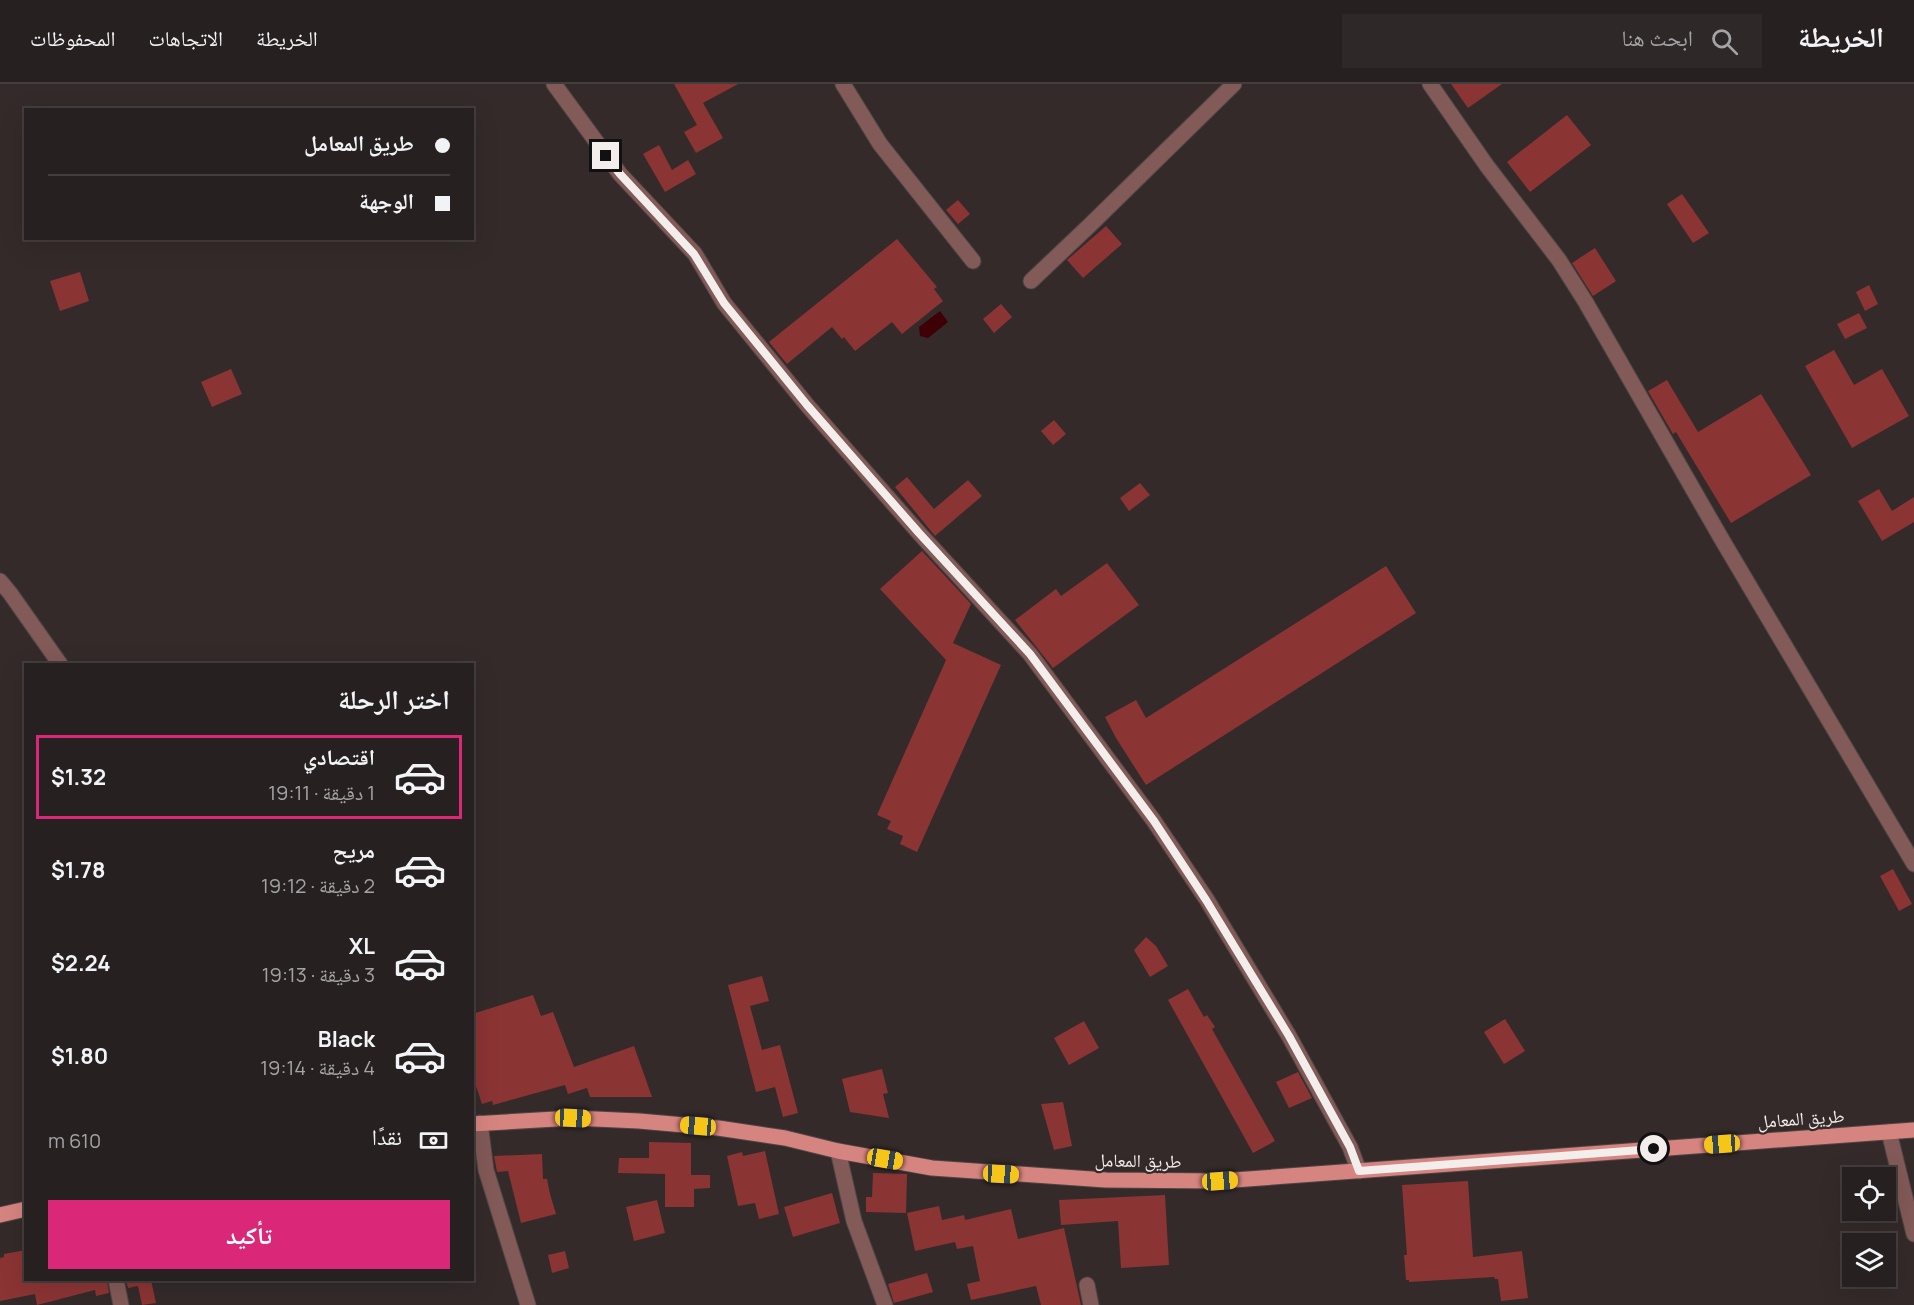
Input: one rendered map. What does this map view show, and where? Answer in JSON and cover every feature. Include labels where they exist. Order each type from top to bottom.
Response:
[{"type":"main road","name":"طريق المعامل","points":[[476,1124],[573,1118],[639,1121],[786,1138],[838,1151],[932,1168],[1106,1180],[1220,1181],[1914,1130]]},
{"type":"main road","points":[[0,1215],[24,1209]]},
{"type":"street","points":[[554,84],[620,174],[694,254],[724,303],[807,405],[919,533],[1030,654],[1147,812],[1206,900],[1289,1036],[1350,1147],[1359,1171]]},
{"type":"street","points":[[843,84],[880,144],[973,261]]},
{"type":"street","points":[[1031,281],[1234,84]]},
{"type":"street","points":[[1430,84],[1487,166],[1560,260],[1575,284],[1726,548],[1914,864]]},
{"type":"street","points":[[0,581],[59,663]]},
{"type":"street","points":[[476,1124],[486,1170],[528,1305]]},
{"type":"street","points":[[1889,1132],[1914,1234]]},
{"type":"street","points":[[838,1151],[854,1221],[885,1305]]},
{"type":"street","points":[[116,1281],[121,1305]]},
{"type":"street","points":[[1087,1285],[1091,1305]]},
{"type":"shaded area","points":[[940,311],[948,322],[928,338],[920,336],[919,327]]},
{"type":"building","points":[[674,84],[738,84],[703,103],[723,138],[696,153],[684,132],[697,125]]},
{"type":"building","points":[[1451,84],[1502,84],[1468,108]]},
{"type":"building","points":[[1567,115],[1591,145],[1530,192],[1507,162]]},
{"type":"building","points":[[659,145],[672,170],[688,160],[696,174],[665,192],[643,154]]},
{"type":"building","points":[[1682,194],[1709,233],[1693,243],[1667,204]]},
{"type":"building","points":[[958,200],[970,214],[958,224],[946,210]]},
{"type":"building","points":[[1106,226],[1122,244],[1083,278],[1067,260]]},
{"type":"building","points":[[897,239],[937,287],[934,289],[943,301],[902,334],[892,322],[855,351],[832,327],[787,364],[769,342]]},
{"type":"building","points":[[1595,248],[1616,281],[1593,296],[1572,263]]},
{"type":"building","points":[[80,272],[89,301],[60,311],[50,281]]},
{"type":"building","points":[[1869,285],[1878,304],[1865,311],[1856,292]]},
{"type":"building","points":[[1001,304],[1012,317],[994,333],[983,319]]},
{"type":"building","points":[[1859,313],[1867,328],[1845,339],[1837,324]]},
{"type":"building","points":[[1834,350],[1854,385],[1882,369],[1909,416],[1852,448],[1805,366]]},
{"type":"building","points":[[231,369],[242,394],[212,407],[201,382]]},
{"type":"building","points":[[1667,380],[1698,432],[1761,394],[1811,475],[1731,523],[1676,432],[1673,434],[1648,391]]},
{"type":"building","points":[[1054,420],[1066,434],[1053,445],[1041,431]]},
{"type":"building","points":[[907,477],[934,509],[968,480],[982,496],[935,536],[895,487]]},
{"type":"building","points":[[1140,483],[1150,495],[1129,511],[1120,498]]},
{"type":"building","points":[[1879,489],[1892,511],[1914,497],[1914,522],[1882,541],[1858,501]]},
{"type":"building","points":[[922,551],[971,604],[953,643],[1001,665],[917,852],[900,844],[903,836],[887,829],[891,821],[877,815],[946,660],[880,589]]},
{"type":"building","points":[[1107,563],[1139,605],[1053,668],[1015,620],[1056,589],[1061,596]]},
{"type":"building","points":[[1386,566],[1416,613],[1146,785],[1105,717],[1136,700],[1146,718]]},
{"type":"building","points":[[1893,869],[1912,904],[1899,911],[1880,876]]},
{"type":"building","points":[[1146,937],[1156,946],[1168,966],[1150,977],[1134,950]]},
{"type":"building","points":[[762,976],[769,1001],[750,1006],[762,1050],[780,1045],[798,1113],[783,1117],[775,1087],[756,1092],[728,985]]},
{"type":"building","points":[[1188,989],[1204,1017],[1207,1015],[1215,1027],[1212,1029],[1275,1141],[1253,1153],[1168,1000]]},
{"type":"building","points":[[533,995],[541,1016],[553,1012],[574,1067],[634,1046],[652,1097],[590,1097],[587,1088],[568,1094],[565,1085],[493,1105],[492,1101],[482,1104],[474,1080],[474,1013]]},
{"type":"building","points":[[1505,1019],[1525,1051],[1504,1064],[1484,1032]]},
{"type":"building","points":[[1084,1021],[1099,1048],[1069,1065],[1054,1038]]},
{"type":"building","points":[[882,1069],[888,1093],[883,1094],[889,1118],[850,1112],[842,1079]]},
{"type":"building","points":[[1298,1072],[1312,1098],[1289,1108],[1276,1082]]},
{"type":"building","points":[[1063,1102],[1072,1146],[1054,1150],[1041,1104]]},
{"type":"building","points":[[649,1142],[691,1143],[691,1175],[710,1175],[710,1188],[694,1189],[694,1207],[665,1207],[665,1174],[618,1173],[619,1158],[649,1158]]},
{"type":"building","points":[[765,1151],[779,1214],[759,1219],[755,1203],[738,1206],[727,1156],[742,1152],[743,1156]]},
{"type":"building","points":[[542,1154],[543,1179],[547,1179],[556,1214],[521,1223],[508,1171],[497,1172],[494,1156]]},
{"type":"building","points":[[873,1173],[907,1174],[906,1213],[866,1212],[866,1197],[872,1197]]},
{"type":"building","points":[[1468,1181],[1473,1257],[1522,1251],[1528,1298],[1501,1301],[1498,1279],[1494,1277],[1409,1282],[1406,1280],[1404,1255],[1407,1255],[1402,1185]]},
{"type":"building","points":[[832,1193],[840,1223],[793,1237],[784,1207]]},
{"type":"building","points":[[1165,1195],[1169,1265],[1121,1268],[1118,1221],[1061,1225],[1059,1200]]},
{"type":"building","points":[[657,1200],[665,1233],[634,1241],[626,1207]]},
{"type":"building","points":[[939,1206],[942,1220],[964,1215],[965,1220],[1011,1209],[1018,1239],[1064,1228],[1081,1305],[1041,1305],[1036,1286],[971,1300],[967,1284],[980,1281],[973,1246],[957,1249],[955,1242],[915,1251],[907,1213]]},
{"type":"building","points":[[24,1250],[24,1281],[107,1281],[109,1293],[96,1296],[95,1290],[37,1305],[35,1294],[0,1301],[0,1258],[4,1257],[4,1254]]},
{"type":"building","points":[[565,1251],[569,1268],[552,1273],[548,1255]]},
{"type":"building","points":[[927,1273],[933,1292],[894,1303],[888,1284]]},
{"type":"building","points":[[126,1281],[151,1281],[156,1303],[142,1305],[138,1286],[128,1288]]},
{"type":"route","points":[[606,156],[694,254],[724,303],[807,405],[919,533],[1030,654],[1154,821],[1206,900],[1289,1036],[1350,1147],[1359,1171],[1654,1149]]}]
